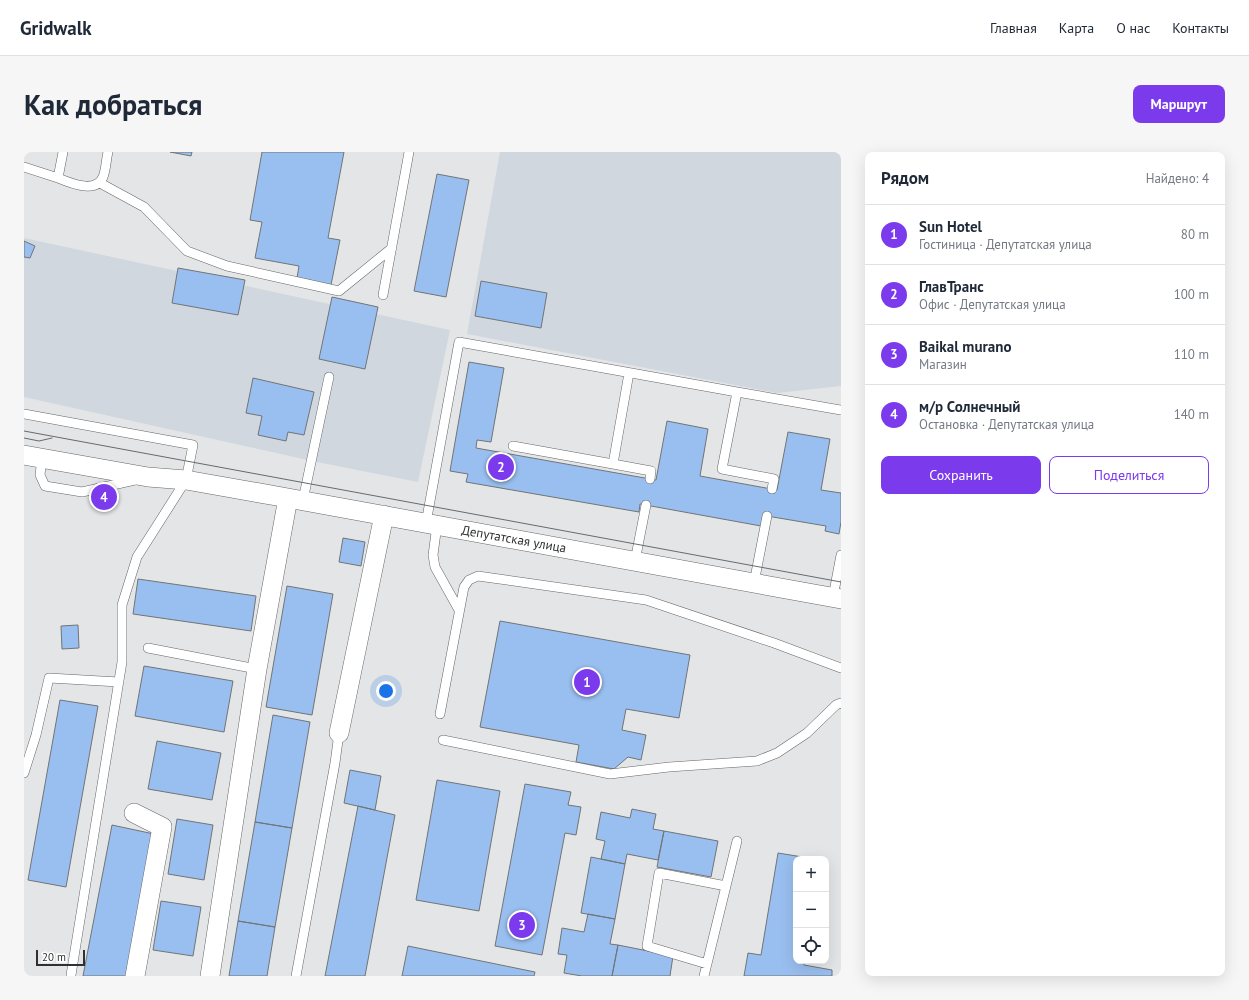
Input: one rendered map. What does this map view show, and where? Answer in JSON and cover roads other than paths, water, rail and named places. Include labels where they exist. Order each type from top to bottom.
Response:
[{"type":"street","name":"Депутатская улица","points":[[33,457],[148,477],[186,480],[296,499],[837,598]]},
{"type":"street","points":[[210,976],[257,669],[296,499]]},
{"type":"street","points":[[339,733],[384,515]]},
{"type":"street","points":[[134,813],[162,828],[135,976]]},
{"type":"lane","points":[[58,178],[63,152]]},
{"type":"lane","points":[[24,166],[73,184],[92,186],[100,183],[108,152]]},
{"type":"lane","points":[[383,295],[409,152]]},
{"type":"lane","points":[[100,183],[144,207],[187,251],[227,266],[339,291],[392,248]]},
{"type":"lane","points":[[459,610],[435,567],[431,524],[459,342],[841,410]]},
{"type":"lane","points":[[613,464],[629,373]]},
{"type":"lane","points":[[296,499],[329,377]]},
{"type":"lane","points":[[737,392],[722,468],[774,479],[772,489]]},
{"type":"lane","points":[[24,414],[193,445],[186,480],[137,557],[122,605],[122,662],[71,974]]},
{"type":"lane","points":[[513,446],[651,471],[650,479]]},
{"type":"lane","points":[[33,457],[45,486],[82,492],[148,477]]},
{"type":"lane","points":[[636,561],[646,505]]},
{"type":"lane","points":[[754,583],[767,516]]},
{"type":"lane","points":[[837,598],[841,555]]},
{"type":"lane","points":[[440,714],[464,587],[468,580],[478,576],[646,600],[774,643],[841,668]]},
{"type":"lane","points":[[148,648],[257,669]]},
{"type":"lane","points":[[24,773],[36,735],[49,678],[119,682]]},
{"type":"lane","points":[[443,740],[610,774],[669,767],[757,760],[777,752],[807,733],[836,705],[841,703]]},
{"type":"lane","points":[[296,976],[335,763],[339,733]]},
{"type":"lane","points":[[704,976],[737,841]]},
{"type":"lane","points":[[707,964],[647,946],[658,873],[726,886]]},
{"type":"tram line","points":[[24,431],[841,582]]},
{"type":"tram line","points":[[24,438],[39,441],[52,438]]},
{"type":"place","name":"ГлавТранс","points":[[501,467]]},
{"type":"place","name":"м/р Солнечный","points":[[104,497]]},
{"type":"place","name":"Sun Hotel","points":[[587,682]]},
{"type":"place","name":"Baikal murano","points":[[522,925]]}]
